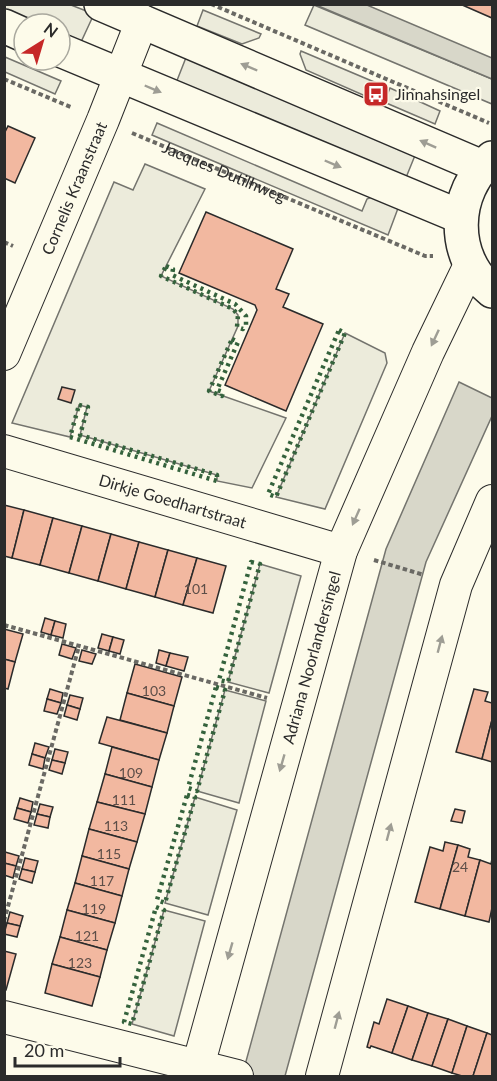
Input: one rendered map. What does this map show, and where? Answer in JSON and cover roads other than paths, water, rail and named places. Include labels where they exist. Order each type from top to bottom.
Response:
[{"type":"main road","points":[[101,4],[487,162],[467,190],[461,217],[461,237],[470,266],[492,291]]},
{"type":"main road","points":[[72,55],[461,217]]},
{"type":"street","name":"Cornelis Kraanstraat","points":[[4,354],[103,120],[142,21]]},
{"type":"street","name":"Adriana Noorlandersingel","points":[[220,1072],[298,706],[341,551],[428,352],[470,266]]},
{"type":"street","name":"Dirkje Goedhartstraat","points":[[4,451],[341,551]]},
{"type":"street","points":[[322,1077],[456,585],[492,501]]},
{"type":"street","points":[[4,1017],[220,1072]]},
{"type":"place","name":"Jinnahsingel","points":[[376,94]]}]
